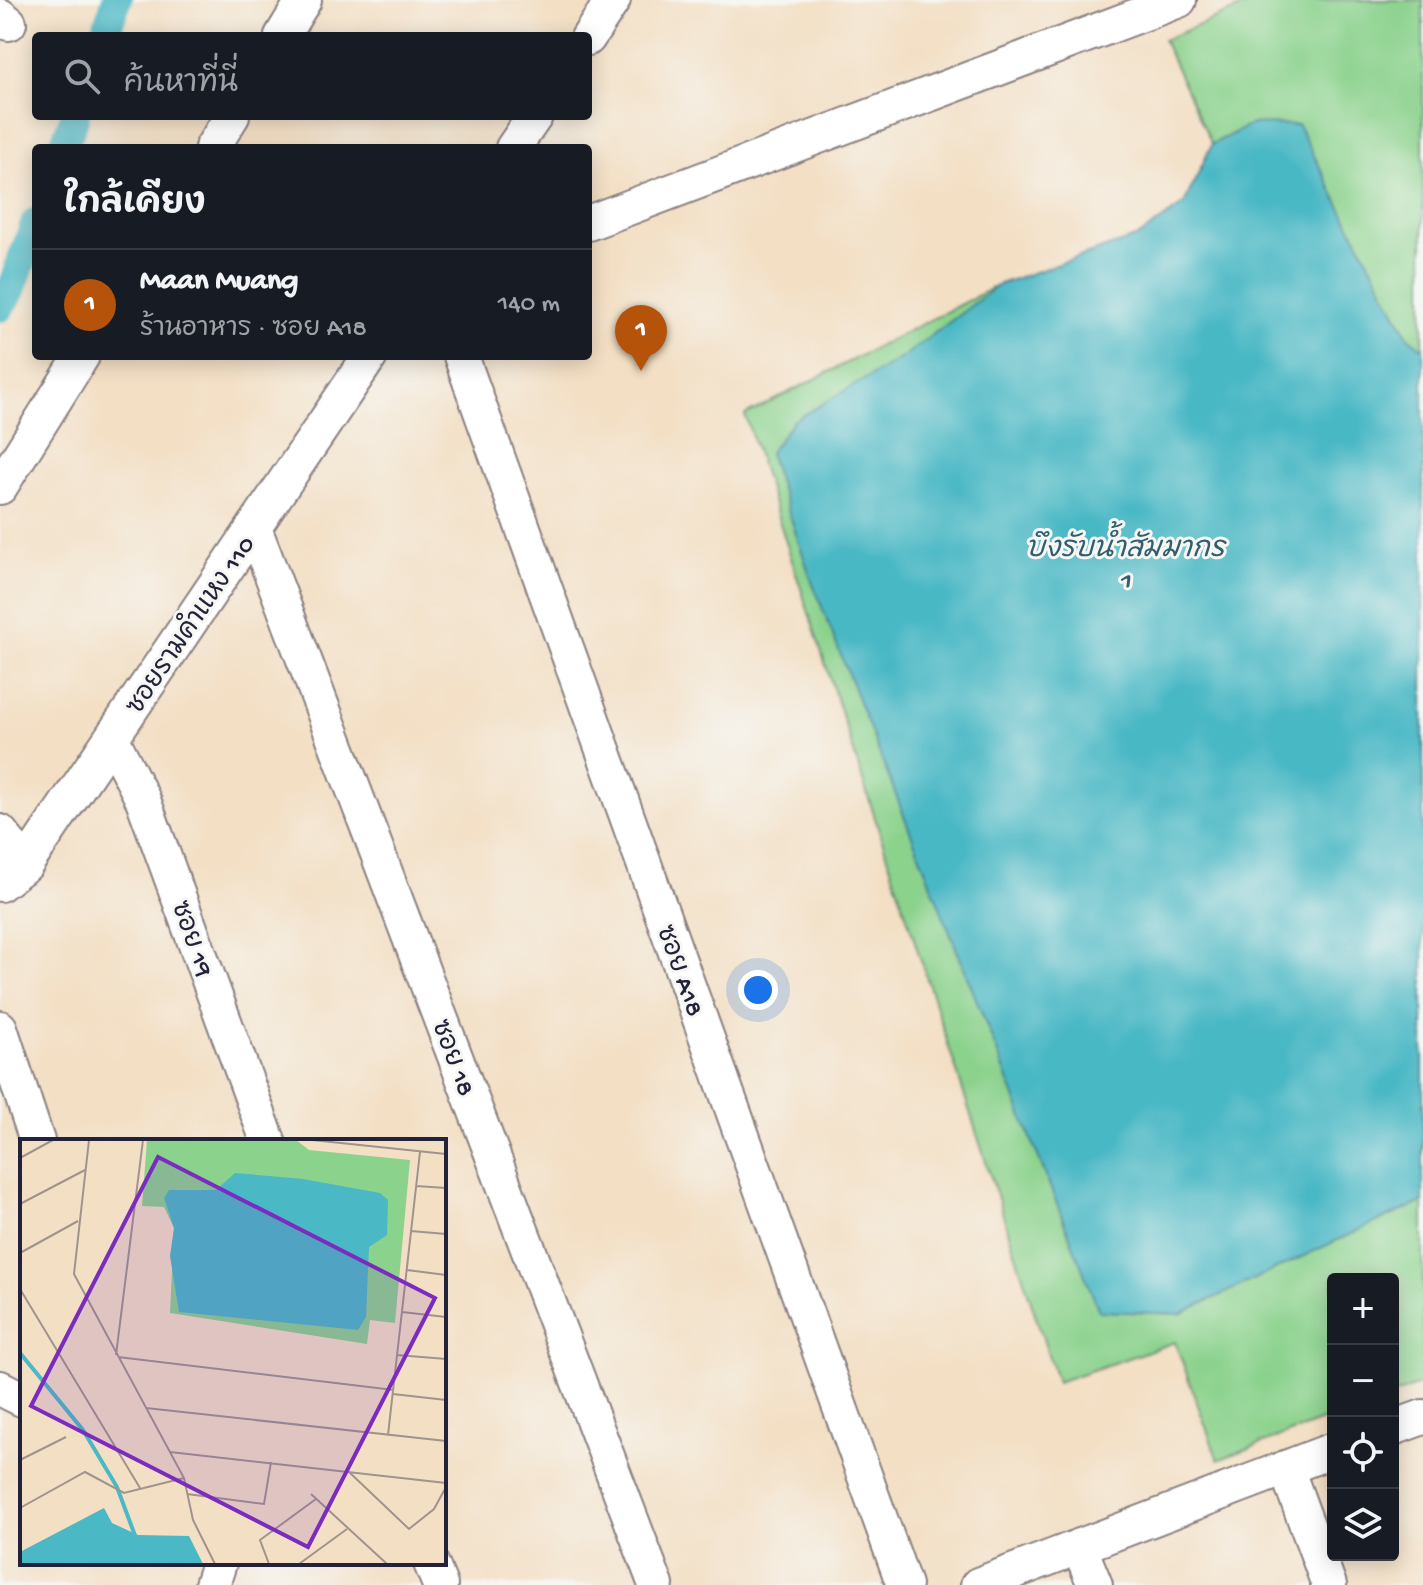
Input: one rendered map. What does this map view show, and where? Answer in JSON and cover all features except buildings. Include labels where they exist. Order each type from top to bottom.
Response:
[{"type":"street","points":[[284,32],[304,0]]},
{"type":"street","points":[[592,32],[613,0]]},
{"type":"street","points":[[592,221],[1179,0]]},
{"type":"street","points":[[214,144],[230,120]]},
{"type":"street","points":[[516,144],[532,120]]},
{"type":"street","points":[[0,487],[79,360]]},
{"type":"street","name":"ซอยรามคำแหง 110","points":[[13,874],[112,739],[367,360]]},
{"type":"street","name":"ซอย A18","points":[[462,360],[904,1585]]},
{"type":"street","name":"ซอย 18","points":[[254,528],[656,1585]]},
{"type":"street","name":"ซอย 19","points":[[112,739],[143,800],[267,1139]]},
{"type":"street","points":[[0,832],[13,874]]},
{"type":"street","points":[[0,1028],[36,1139]]},
{"type":"street","points":[[0,1388],[20,1398]]},
{"type":"street","points":[[1399,1426],[1423,1417]]},
{"type":"street","points":[[978,1585],[1327,1452]]},
{"type":"street","points":[[1286,1468],[1329,1585]]},
{"type":"street","points":[[1079,1546],[1095,1585]]},
{"type":"street","points":[[212,1585],[218,1565]]},
{"type":"green space","name":"บึงรับน้ำสัมมากร 1","points":[[1260,0],[1423,0],[1423,1383],[1399,1393],[1399,1273],[1327,1273],[1327,1419],[1218,1460],[1175,1342],[1057,1382],[745,415],[1000,284],[1138,237],[1184,204],[1212,144],[1163,40]]},
{"type":"water","name":"บึงรับน้ำสัมมากร 1","points":[[1252,124],[1298,125],[1409,338],[1423,348],[1423,1202],[1180,1314],[1099,1311],[812,582],[769,453],[793,421],[903,357],[1000,284],[1138,237],[1184,204],[1212,144]]},
{"type":"waterway","points":[[105,32],[117,0]]},
{"type":"waterway","points":[[64,144],[74,120]]},
{"type":"waterway","points":[[0,307],[11,290],[32,233]]},
{"type":"place","name":"Maan Muang","points":[[641,371]]}]
